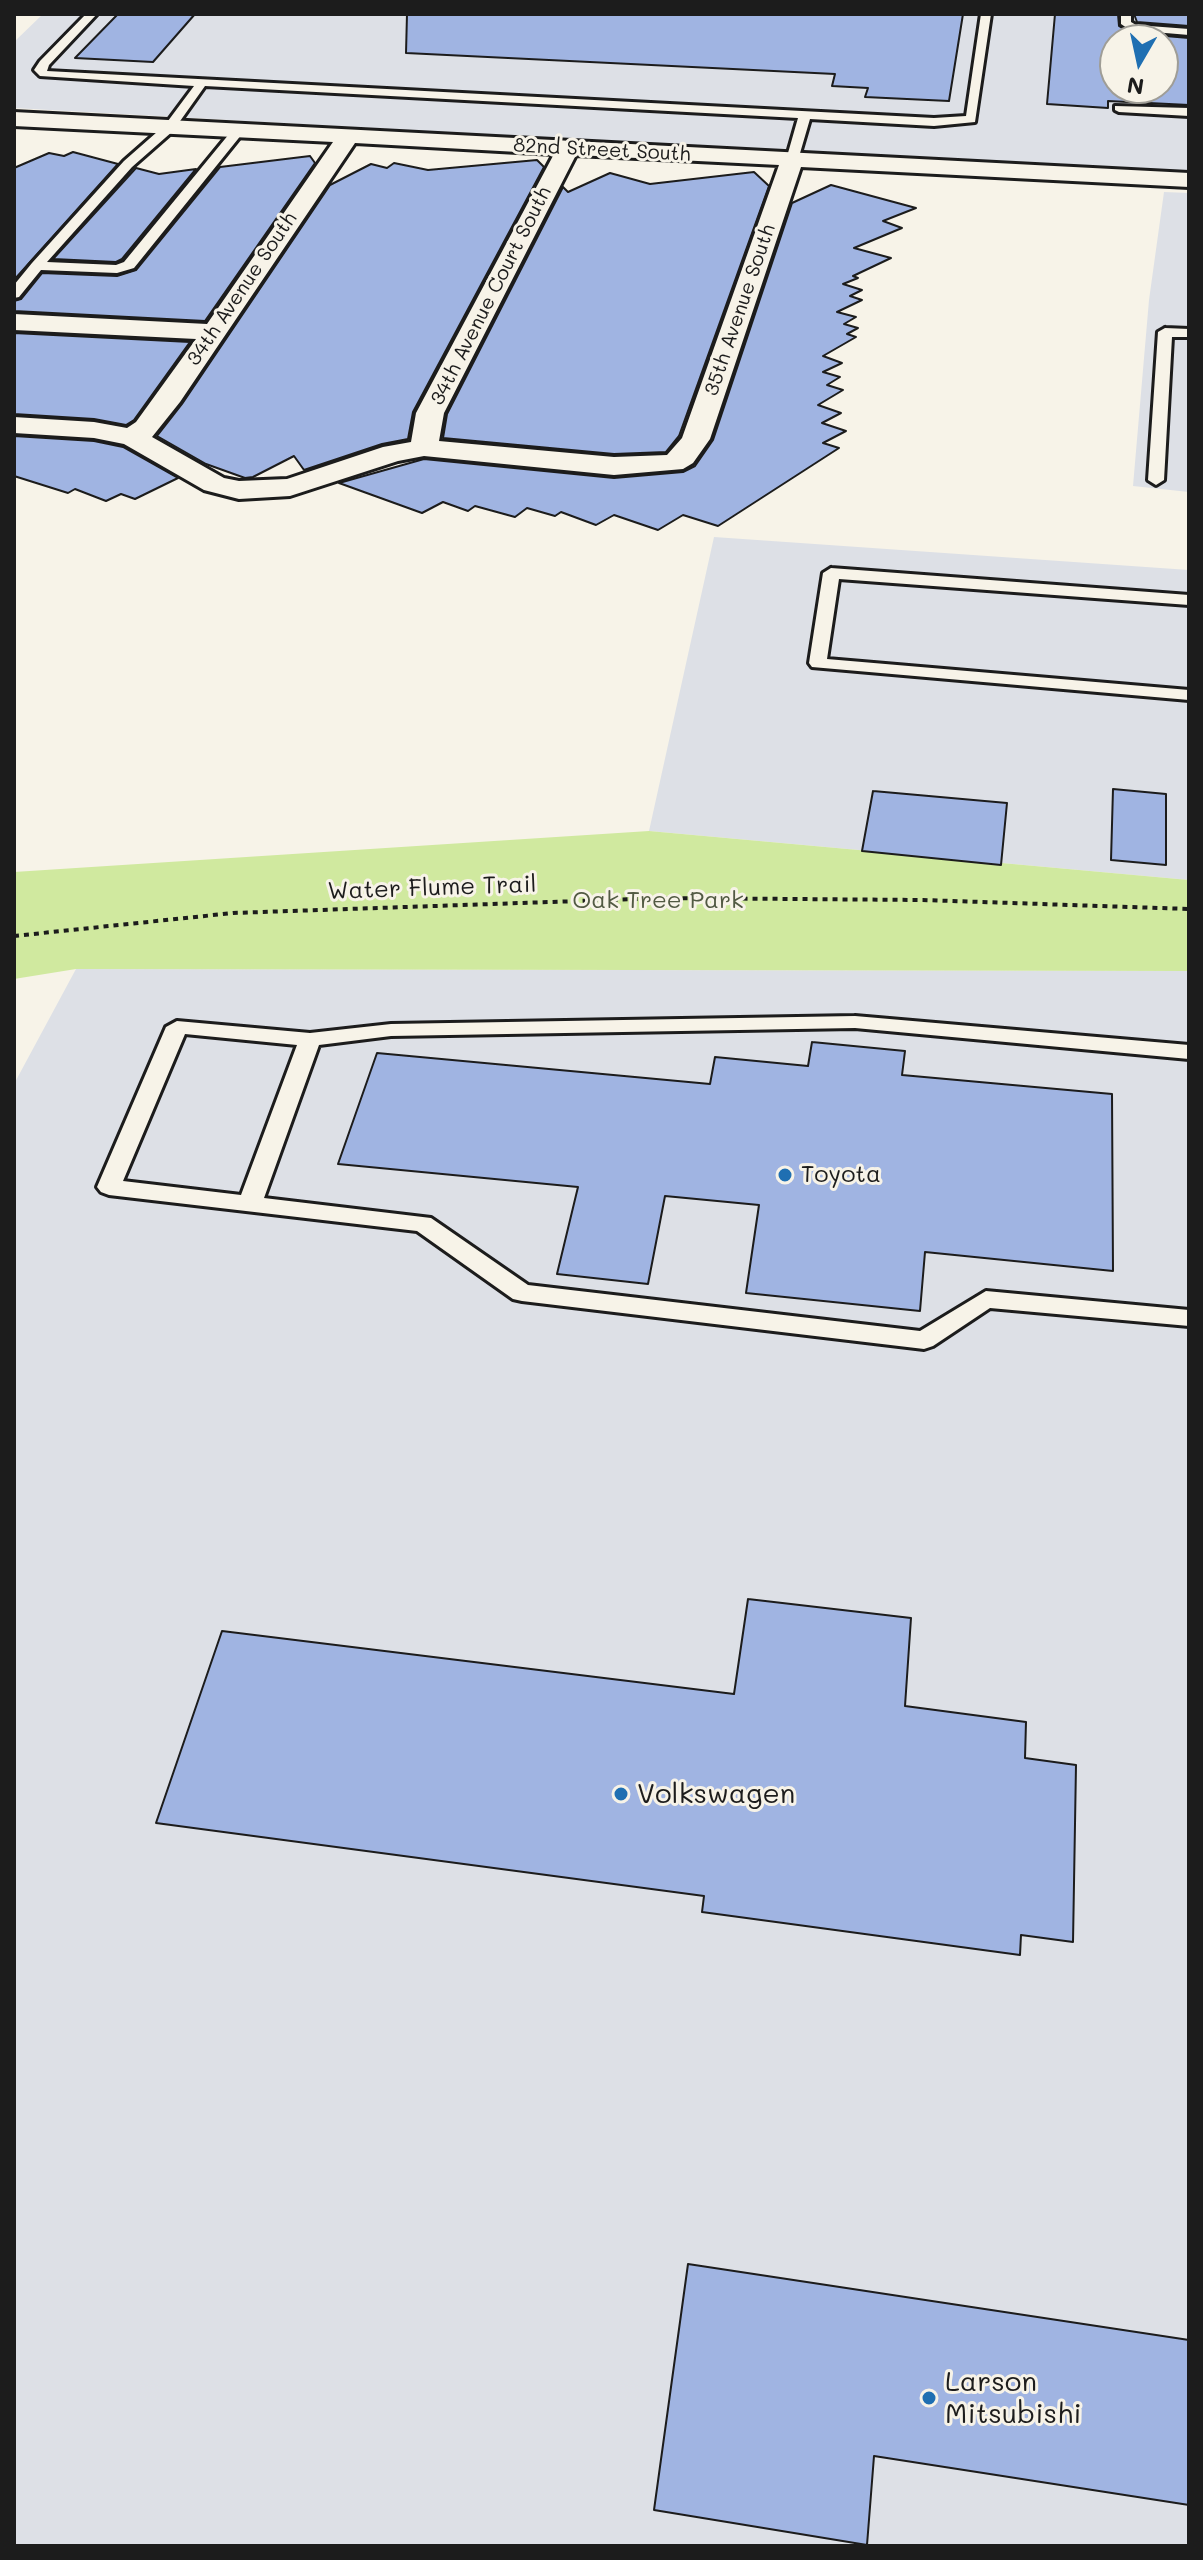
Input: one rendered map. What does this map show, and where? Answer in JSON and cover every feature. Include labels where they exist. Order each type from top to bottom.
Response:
[{"type":"street","name":"82nd Street South","points":[[18,129],[41,121],[1189,180]]},
{"type":"street","name":"34th Avenue South","points":[[132,437],[146,428],[170,396],[211,332],[348,137]]},
{"type":"street","name":"34th Avenue Court South","points":[[424,448],[430,413],[568,148]]},
{"type":"street","name":"35th Avenue South","points":[[424,448],[502,458],[614,466],[673,463],[683,457],[696,439],[792,160]]},
{"type":"street","points":[[14,322],[211,332]]},
{"type":"street","points":[[14,425],[94,430],[132,437],[214,484],[239,490],[290,487],[393,453],[424,448]]},
{"type":"lane","points":[[92,14],[44,63],[40,70],[44,74],[934,122],[971,119],[986,14]]},
{"type":"lane","points":[[1126,14],[1126,24],[1134,28],[1189,32]]},
{"type":"lane","points":[[14,294],[128,164],[169,128],[201,84]]},
{"type":"lane","points":[[1119,108],[1189,112]]},
{"type":"lane","points":[[792,160],[805,115]]},
{"type":"lane","points":[[37,266],[117,269],[129,265],[238,131]]},
{"type":"lane","points":[[1156,480],[1165,332],[1189,333]]},
{"type":"lane","points":[[1189,600],[831,573],[818,663],[1189,695]]},
{"type":"lane","points":[[1189,1052],[855,1022],[391,1030],[310,1040],[177,1027],[109,1187],[423,1224],[522,1293],[924,1340],[986,1299],[1189,1318]]},
{"type":"lane","points":[[250,1203],[310,1040]]},
{"type":"path","name":"Water Flume Trail","points":[[14,936],[233,913],[665,898],[923,900],[1189,909]]},
{"type":"shaded area","points":[[43,14],[1189,14],[1189,174],[14,108],[14,42]]},
{"type":"shaded area","points":[[1164,192],[1189,193],[1189,492],[1133,486],[1149,300]]},
{"type":"shaded area","points":[[714,537],[1189,570],[1189,880],[649,831]]},
{"type":"shaded area","points":[[76,969],[1189,971],[1189,2546],[14,2546],[14,1084]]},
{"type":"green space","name":"Oak Tree Park","points":[[649,831],[1189,880],[1189,971],[76,969],[14,979],[14,872]]},
{"type":"building","points":[[118,14],[195,14],[153,62],[75,58]]},
{"type":"building","points":[[407,14],[963,14],[949,101],[865,97],[868,88],[832,86],[835,74],[406,53]]},
{"type":"building","points":[[1055,14],[1118,14],[1119,24],[1099,24],[1099,104],[1108,104],[1108,108],[1047,104]]},
{"type":"building","points":[[1134,14],[1189,14],[1189,26],[1137,22]]},
{"type":"building","points":[[1179,37],[1189,38],[1189,105],[1169,104],[1179,104]]},
{"type":"building","points":[[73,152],[118,164],[14,280],[14,168],[49,153],[64,156]]},
{"type":"building","points":[[310,156],[315,163],[205,321],[14,311],[14,301],[21,299],[42,273],[117,276],[136,270],[220,167]]},
{"type":"building","points":[[537,160],[544,167],[413,412],[408,439],[382,444],[304,470],[294,456],[245,478],[206,464],[157,436],[182,404],[330,185],[371,164],[387,168],[394,163],[428,170]]},
{"type":"building","points":[[136,168],[159,174],[196,169],[122,259],[116,262],[53,259]]},
{"type":"building","points":[[754,172],[769,186],[679,436],[666,452],[614,454],[443,438],[447,414],[563,187],[568,192],[610,173],[650,184]]},
{"type":"building","points":[[831,185],[916,208],[883,221],[902,228],[854,248],[891,258],[843,284],[862,290],[850,296],[862,300],[837,312],[856,317],[844,324],[858,328],[847,334],[856,337],[823,356],[842,363],[823,372],[840,377],[827,385],[843,390],[818,405],[841,413],[822,423],[846,431],[823,443],[839,448],[718,526],[683,515],[658,530],[614,515],[596,525],[561,512],[555,516],[527,508],[515,517],[475,506],[468,511],[443,502],[422,513],[339,483],[424,459],[614,478],[683,472],[695,466],[713,440],[792,203]]},
{"type":"building","points":[[14,333],[190,342],[134,420],[126,425],[94,419],[14,414]]},
{"type":"building","points":[[14,436],[94,441],[123,447],[178,478],[135,499],[121,494],[106,501],[75,489],[68,493],[14,476]]},
{"type":"building","points":[[1113,789],[1166,794],[1166,865],[1111,860]]},
{"type":"building","points":[[873,791],[1007,803],[1001,865],[862,851]]},
{"type":"building","name":"Toyota","points":[[812,1042],[905,1051],[902,1075],[1112,1094],[1113,1271],[925,1252],[920,1311],[746,1293],[759,1205],[665,1196],[648,1284],[557,1274],[578,1187],[338,1164],[377,1053],[710,1084],[715,1057],[808,1066]]},
{"type":"building","name":"Volkswagen","points":[[748,1599],[911,1618],[905,1706],[1026,1722],[1025,1758],[1076,1765],[1073,1942],[1021,1935],[1020,1955],[702,1912],[704,1896],[156,1823],[222,1631],[734,1694]]},
{"type":"building","name":"Larson Mitsubishi","points":[[688,2264],[1189,2340],[1189,2505],[874,2456],[867,2545],[654,2510]]},
{"type":"place","name":"Toyota","points":[[785,1175]]},
{"type":"place","name":"Volkswagen","points":[[621,1794]]},
{"type":"place","name":"Larson Mitsubishi","points":[[929,2398]]}]
